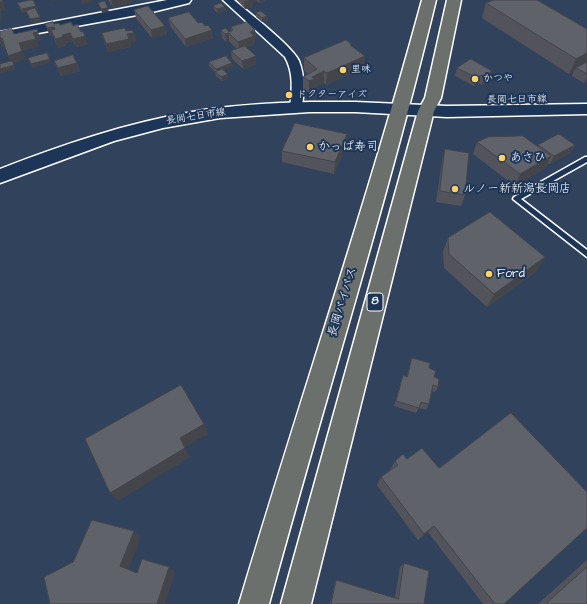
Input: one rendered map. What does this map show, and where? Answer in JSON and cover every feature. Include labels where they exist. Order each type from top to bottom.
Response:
[{"type":"highway","name":"長岡バイパス","points":[[254,604],[401,108],[429,0]]},
{"type":"highway","name":"8","points":[[296,604],[429,105],[454,0]]},
{"type":"main road","points":[[0,36],[148,9],[184,0]]},
{"type":"main road","name":"長岡七日市線","points":[[0,176],[71,148],[106,137],[145,126],[218,113],[296,107],[401,108],[467,101],[587,98]]},
{"type":"main road","name":"長岡七日市線","points":[[429,105],[587,109]]},
{"type":"street","points":[[228,0],[290,55],[294,62],[298,84],[296,107]]},
{"type":"lane","points":[[587,159],[516,199],[587,254]]},
{"type":"building","points":[[33,0],[36,6],[22,9],[17,3]]},
{"type":"building","points":[[494,0],[537,0],[587,29],[587,53],[576,59],[486,3]]},
{"type":"building","points":[[105,1],[108,8],[101,9],[98,3]]},
{"type":"building","points":[[221,3],[225,7],[217,9],[213,6]]},
{"type":"building","points":[[148,6],[165,26],[151,30],[134,10]]},
{"type":"building","points":[[35,8],[40,17],[30,19],[26,11]]},
{"type":"building","points":[[261,11],[267,16],[262,18],[256,13]]},
{"type":"building","points":[[189,12],[198,23],[202,22],[205,26],[208,25],[212,30],[185,39],[168,18]]},
{"type":"building","points":[[53,22],[54,24],[59,23],[60,25],[71,22],[73,26],[77,24],[85,36],[73,39],[70,33],[55,39],[51,30],[55,29],[54,27],[47,28],[45,24]]},
{"type":"building","points":[[247,22],[255,30],[250,32],[254,36],[238,42],[229,33],[225,34],[221,30],[226,28],[229,32],[233,30],[231,27]]},
{"type":"building","points":[[125,28],[126,31],[132,30],[134,33],[127,34],[129,39],[106,44],[102,33]]},
{"type":"building","points":[[12,29],[14,34],[37,29],[38,32],[33,33],[36,39],[19,43],[22,51],[8,56],[2,38],[0,38],[0,32]]},
{"type":"building","points":[[346,40],[352,44],[350,45],[365,56],[327,73],[324,71],[312,77],[315,79],[309,81],[303,77],[317,69],[304,58]]},
{"type":"building","points":[[245,46],[256,56],[242,61],[231,51]]},
{"type":"building","points":[[47,53],[50,59],[31,64],[28,58]]},
{"type":"building","points":[[73,55],[77,63],[58,68],[54,61]]},
{"type":"building","points":[[226,56],[232,63],[216,69],[209,62]]},
{"type":"building","points":[[471,59],[492,71],[484,77],[481,75],[477,78],[457,68]]},
{"type":"building","points":[[12,61],[14,65],[0,69],[0,64]]},
{"type":"building","points":[[587,62],[587,74],[576,68]]},
{"type":"building","points":[[222,69],[228,74],[221,77],[215,72]]},
{"type":"building","points":[[295,123],[347,134],[335,162],[282,151]]},
{"type":"building","points":[[559,134],[575,145],[554,156],[538,145]]},
{"type":"building","points":[[523,136],[551,156],[520,174],[477,142],[488,137]]},
{"type":"building","points":[[445,149],[469,153],[465,195],[440,191]]},
{"type":"building","points":[[490,212],[545,257],[494,294],[449,254],[448,238]]},
{"type":"building","points":[[412,358],[430,363],[429,368],[436,371],[434,377],[439,379],[438,387],[433,385],[429,404],[421,402],[419,408],[396,401],[403,375],[407,377]]},
{"type":"building","points":[[181,385],[204,424],[180,438],[185,448],[110,493],[85,439]]},
{"type":"building","points":[[511,413],[587,492],[587,528],[504,604],[495,604],[434,526],[424,534],[381,477],[398,465],[395,461],[403,454],[407,459],[422,448],[439,468]]},
{"type":"building","points":[[92,520],[134,531],[120,566],[137,573],[142,559],[169,567],[157,604],[50,604],[44,577],[73,562]]},
{"type":"building","points":[[404,563],[429,571],[424,604],[331,604],[336,580],[398,599]]},
{"type":"building","points":[[587,567],[587,604],[546,604]]},
{"type":"place","name":"里味","points":[[343,70]]},
{"type":"place","name":"かつや","points":[[475,79]]},
{"type":"place","name":"ドクターアイズ","points":[[289,95]]},
{"type":"place","name":"かっぱ寿司","points":[[310,147]]},
{"type":"place","name":"あさひ","points":[[502,158]]},
{"type":"place","name":"ルノー新新潟長岡店","points":[[455,189]]},
{"type":"place","name":"Ford","points":[[489,274]]}]
